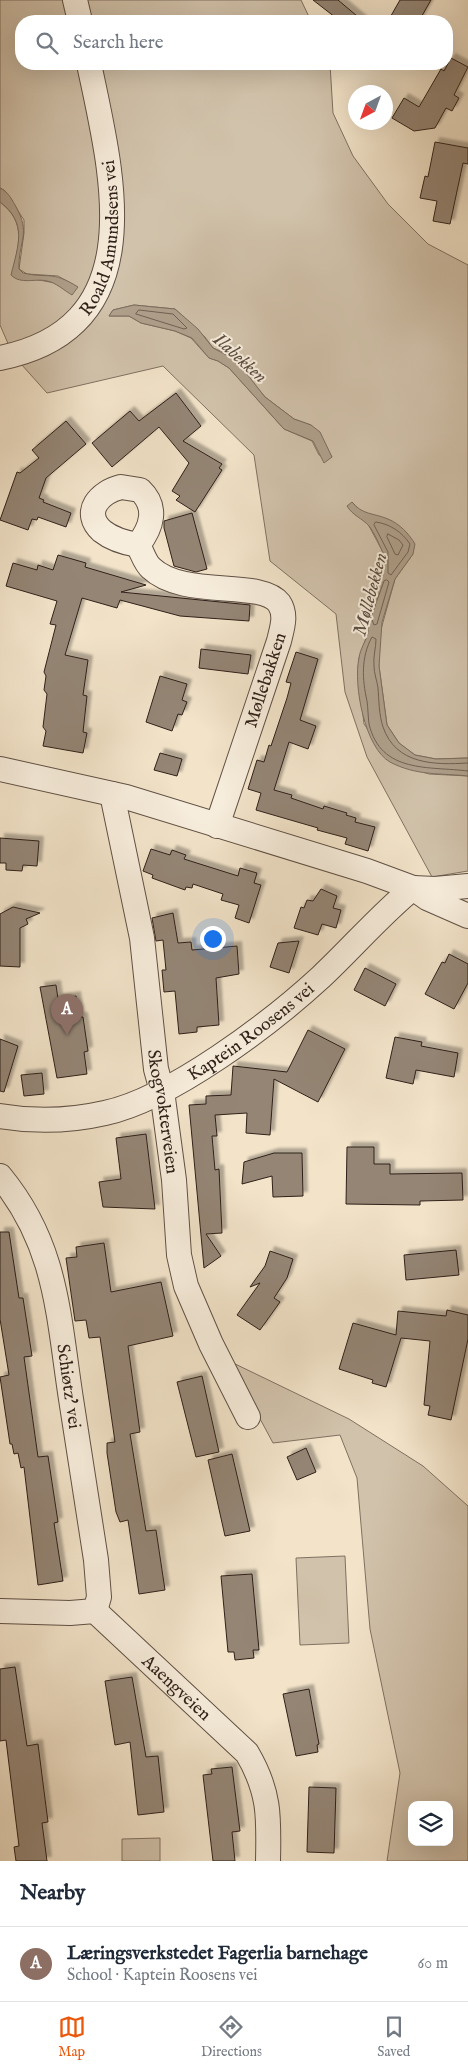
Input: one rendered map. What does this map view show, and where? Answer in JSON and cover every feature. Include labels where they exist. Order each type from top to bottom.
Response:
[{"type":"street","points":[[75,0],[79,15]]},
{"type":"street","name":"Roald Amundsens vei","points":[[0,358],[34,348],[65,331],[92,298],[106,270],[113,238],[113,205],[108,160],[90,70]]},
{"type":"street","name":"Møllebakken","points":[[138,544],[150,567],[174,583],[193,587],[262,593],[275,599],[282,612],[284,620],[279,641],[217,826]]},
{"type":"street","points":[[0,769],[112,794],[413,888],[435,889],[468,886]]},
{"type":"street","name":"Skogvokterveien","points":[[112,794],[142,938],[156,1069],[162,1091],[174,1180],[179,1254],[186,1286],[211,1344],[248,1417]]},
{"type":"street","points":[[413,888],[427,898],[468,916]]},
{"type":"street","name":"Kaptein Roosens vei","points":[[0,1116],[23,1120],[64,1120],[107,1113],[162,1091],[234,1045],[282,1010],[319,978],[413,888]]},
{"type":"street","name":"Schiøtz' vei","points":[[0,1176],[23,1208],[40,1239],[55,1290],[96,1560],[98,1598],[95,1611]]},
{"type":"street","points":[[0,1611],[70,1613],[95,1611]]},
{"type":"street","name":"Aaengveien","points":[[95,1611],[247,1753],[256,1768],[268,1801],[268,1861]]},
{"type":"shaded area","points":[[0,0],[301,0],[308,15],[15,15],[15,70],[330,70],[333,113],[353,156],[388,204],[428,244],[468,265],[468,758],[436,759],[415,755],[399,743],[387,725],[379,666],[380,633],[395,579],[413,554],[389,520],[361,512],[352,502],[369,526],[384,554],[384,568],[366,617],[368,633],[359,658],[358,670],[364,724],[391,762],[429,774],[468,776],[468,871],[432,877],[367,757],[345,692],[336,614],[270,561],[254,455],[163,366],[47,393],[13,355],[0,325],[0,202],[15,218],[18,227],[18,245],[12,275],[77,287],[58,276],[27,274],[19,269],[24,220],[4,190],[0,188]],"holes":[[[134,305],[175,309],[205,337],[213,348],[230,355],[265,397],[294,419],[311,425],[332,457],[319,455],[312,441],[284,429],[229,368],[209,358],[191,338],[175,331],[141,323],[129,316],[109,316],[113,310]]]},
{"type":"shaded area","points":[[229,1361],[349,1419],[423,1466],[468,1506],[468,1861],[387,1861],[400,1773],[370,1629],[357,1478],[340,1435],[273,1443]]},
{"type":"shaded area","points":[[345,1556],[349,1643],[300,1645],[296,1558]]},
{"type":"shaded area","points":[[160,1838],[160,1861],[122,1861],[122,1839]]},
{"type":"water","points":[[0,188],[11,198],[23,223],[19,269],[23,273],[32,275],[62,278],[78,287],[72,295],[50,282],[19,280],[11,275],[18,245],[18,227],[15,218],[0,202]]},
{"type":"water","points":[[134,305],[175,309],[198,329],[213,348],[236,360],[265,397],[294,419],[311,425],[320,432],[332,457],[324,463],[313,441],[284,429],[229,368],[209,358],[192,338],[175,331],[141,323],[129,316],[109,316],[113,310]]},
{"type":"water","points":[[352,502],[364,512],[388,519],[400,526],[415,544],[413,554],[395,579],[382,622],[379,666],[387,725],[399,743],[415,755],[436,759],[468,758],[468,776],[419,772],[390,762],[381,755],[368,730],[360,699],[358,670],[360,655],[368,633],[368,610],[383,573],[384,559],[382,550],[371,529],[347,506]]},
{"type":"building","points":[[313,0],[338,0],[356,15],[332,15]]},
{"type":"building","points":[[400,0],[431,0],[422,15],[391,15]]},
{"type":"building","points":[[453,59],[468,67],[454,95],[459,98],[452,111],[446,108],[435,128],[414,131],[393,119],[404,98],[419,107],[440,70],[453,70]]},
{"type":"building","points":[[435,142],[468,148],[468,164],[463,163],[450,224],[433,221],[437,201],[420,198],[425,176],[428,177]]},
{"type":"building","points":[[176,393],[201,426],[183,441],[222,464],[219,468],[222,470],[195,512],[176,500],[180,496],[172,491],[189,463],[159,427],[112,467],[92,443],[130,411],[139,421]]},
{"type":"building","points":[[66,421],[86,444],[46,478],[39,498],[44,500],[43,502],[71,513],[66,527],[38,517],[37,520],[32,519],[28,530],[0,520],[17,472],[20,473],[39,458],[32,450]]},
{"type":"building","points":[[192,513],[207,569],[196,572],[174,566],[164,528],[164,521]]},
{"type":"building","points":[[58,555],[86,563],[85,567],[146,585],[121,592],[250,605],[249,621],[180,616],[120,600],[117,608],[82,598],[65,655],[88,660],[83,695],[87,696],[83,732],[87,733],[83,753],[43,746],[46,731],[43,727],[47,694],[44,690],[46,676],[44,672],[56,625],[50,624],[57,601],[6,586],[13,563],[37,570],[38,565],[53,570]]},
{"type":"building","points":[[201,649],[251,655],[248,674],[199,668]]},
{"type":"building","points":[[296,652],[318,659],[300,720],[316,726],[308,749],[289,742],[274,790],[292,795],[291,798],[323,809],[324,806],[347,813],[346,815],[356,818],[355,822],[375,827],[368,851],[345,844],[347,838],[256,810],[261,793],[248,789],[257,760],[264,762],[269,745],[271,746],[291,683],[286,682]]},
{"type":"building","points":[[160,676],[187,684],[182,700],[187,702],[182,715],[178,714],[172,731],[146,722]]},
{"type":"building","points":[[160,753],[182,759],[177,776],[154,770]]},
{"type":"building","points":[[0,838],[39,841],[37,866],[23,865],[22,871],[6,870],[6,863],[0,863]]},
{"type":"building","points":[[151,849],[170,855],[172,850],[186,855],[184,859],[238,876],[240,868],[257,873],[254,883],[261,885],[249,923],[235,918],[239,905],[221,900],[223,894],[193,884],[192,888],[186,887],[185,890],[152,878],[153,875],[143,871]]},
{"type":"building","points":[[321,889],[337,896],[333,908],[341,910],[336,928],[322,924],[318,935],[294,928],[301,907],[304,908],[307,900],[313,901]]},
{"type":"building","points":[[13,907],[40,913],[26,919],[28,924],[20,928],[20,967],[0,966],[0,914]]},
{"type":"building","points":[[173,913],[178,943],[191,942],[192,950],[237,946],[239,974],[216,978],[219,1025],[197,1027],[197,1032],[179,1034],[175,991],[164,992],[162,970],[166,970],[163,940],[156,941],[152,918]]},
{"type":"building","points":[[299,941],[289,973],[270,967],[278,943]]},
{"type":"building","points":[[449,954],[468,964],[468,983],[454,1009],[425,994],[442,962],[445,963]]},
{"type":"building","points":[[365,968],[396,984],[385,1006],[354,990]]},
{"type":"building","points":[[56,985],[58,999],[76,996],[79,1017],[83,1017],[88,1051],[84,1052],[87,1074],[57,1078],[40,987]]},
{"type":"building","points":[[308,1030],[345,1049],[318,1102],[274,1079],[270,1135],[246,1133],[247,1113],[215,1115],[217,1136],[212,1136],[215,1170],[219,1169],[222,1233],[206,1234],[221,1256],[204,1268],[189,1105],[206,1104],[206,1096],[231,1095],[233,1066],[287,1072]]},
{"type":"building","points":[[395,1037],[422,1042],[421,1046],[458,1053],[454,1077],[416,1070],[413,1084],[386,1078]]},
{"type":"building","points":[[0,1039],[18,1046],[4,1092],[0,1091]]},
{"type":"building","points":[[42,1073],[44,1094],[24,1096],[21,1075]]},
{"type":"building","points":[[146,1134],[155,1209],[103,1207],[99,1182],[121,1179],[116,1138]]},
{"type":"building","points":[[347,1147],[374,1147],[374,1164],[390,1164],[390,1174],[462,1173],[463,1200],[420,1201],[420,1205],[346,1204]]},
{"type":"building","points":[[274,1153],[302,1153],[303,1196],[273,1197],[272,1176],[242,1184],[244,1162]]},
{"type":"building","points":[[0,1232],[9,1232],[19,1298],[23,1298],[32,1356],[24,1357],[38,1457],[48,1456],[58,1522],[54,1523],[63,1581],[38,1585],[24,1467],[21,1468],[18,1453],[14,1454],[12,1444],[10,1444],[0,1377],[9,1375],[0,1319]]},
{"type":"building","points":[[104,1243],[111,1292],[161,1282],[173,1336],[128,1346],[140,1432],[130,1434],[146,1531],[156,1530],[165,1590],[139,1594],[128,1520],[120,1522],[116,1512],[107,1453],[107,1443],[115,1442],[100,1337],[89,1338],[86,1320],[75,1321],[66,1258],[77,1257],[76,1247]]},
{"type":"building","points":[[456,1250],[459,1275],[406,1280],[404,1255]]},
{"type":"building","points":[[270,1251],[293,1259],[287,1278],[274,1298],[280,1302],[260,1330],[237,1315],[260,1283],[250,1287],[265,1266]]},
{"type":"building","points":[[447,1310],[468,1315],[468,1339],[451,1420],[428,1415],[430,1406],[424,1405],[430,1341],[401,1338],[386,1387],[372,1383],[373,1380],[339,1369],[353,1323],[396,1335],[398,1311],[446,1316]]},
{"type":"building","points":[[202,1376],[219,1452],[196,1457],[177,1382]]},
{"type":"building","points":[[306,1448],[316,1472],[297,1480],[287,1457]]},
{"type":"building","points":[[232,1454],[250,1531],[225,1536],[208,1460]]},
{"type":"building","points":[[252,1574],[259,1650],[253,1650],[254,1658],[235,1660],[234,1652],[228,1652],[221,1576]]},
{"type":"building","points":[[15,1667],[27,1746],[38,1744],[48,1822],[42,1823],[47,1861],[16,1861],[14,1847],[19,1846],[6,1740],[0,1741],[0,1669]]},
{"type":"building","points":[[132,1677],[146,1757],[158,1756],[164,1812],[138,1815],[130,1742],[115,1745],[105,1681]]},
{"type":"building","points":[[309,1689],[319,1744],[317,1745],[318,1752],[296,1756],[283,1694]]},
{"type":"building","points":[[232,1767],[240,1831],[232,1832],[235,1861],[213,1861],[203,1775],[212,1774],[211,1769]]},
{"type":"building","points":[[309,1787],[336,1788],[334,1853],[307,1852]]},
{"type":"place","name":"Læringsverkstedet Fagerlia barnehage","points":[[67,1035]]},
{"type":"water label","name":"Ilabekken","points":[[241,357]]},
{"type":"water label","name":"Møllebekken","points":[[369,594]]}]
